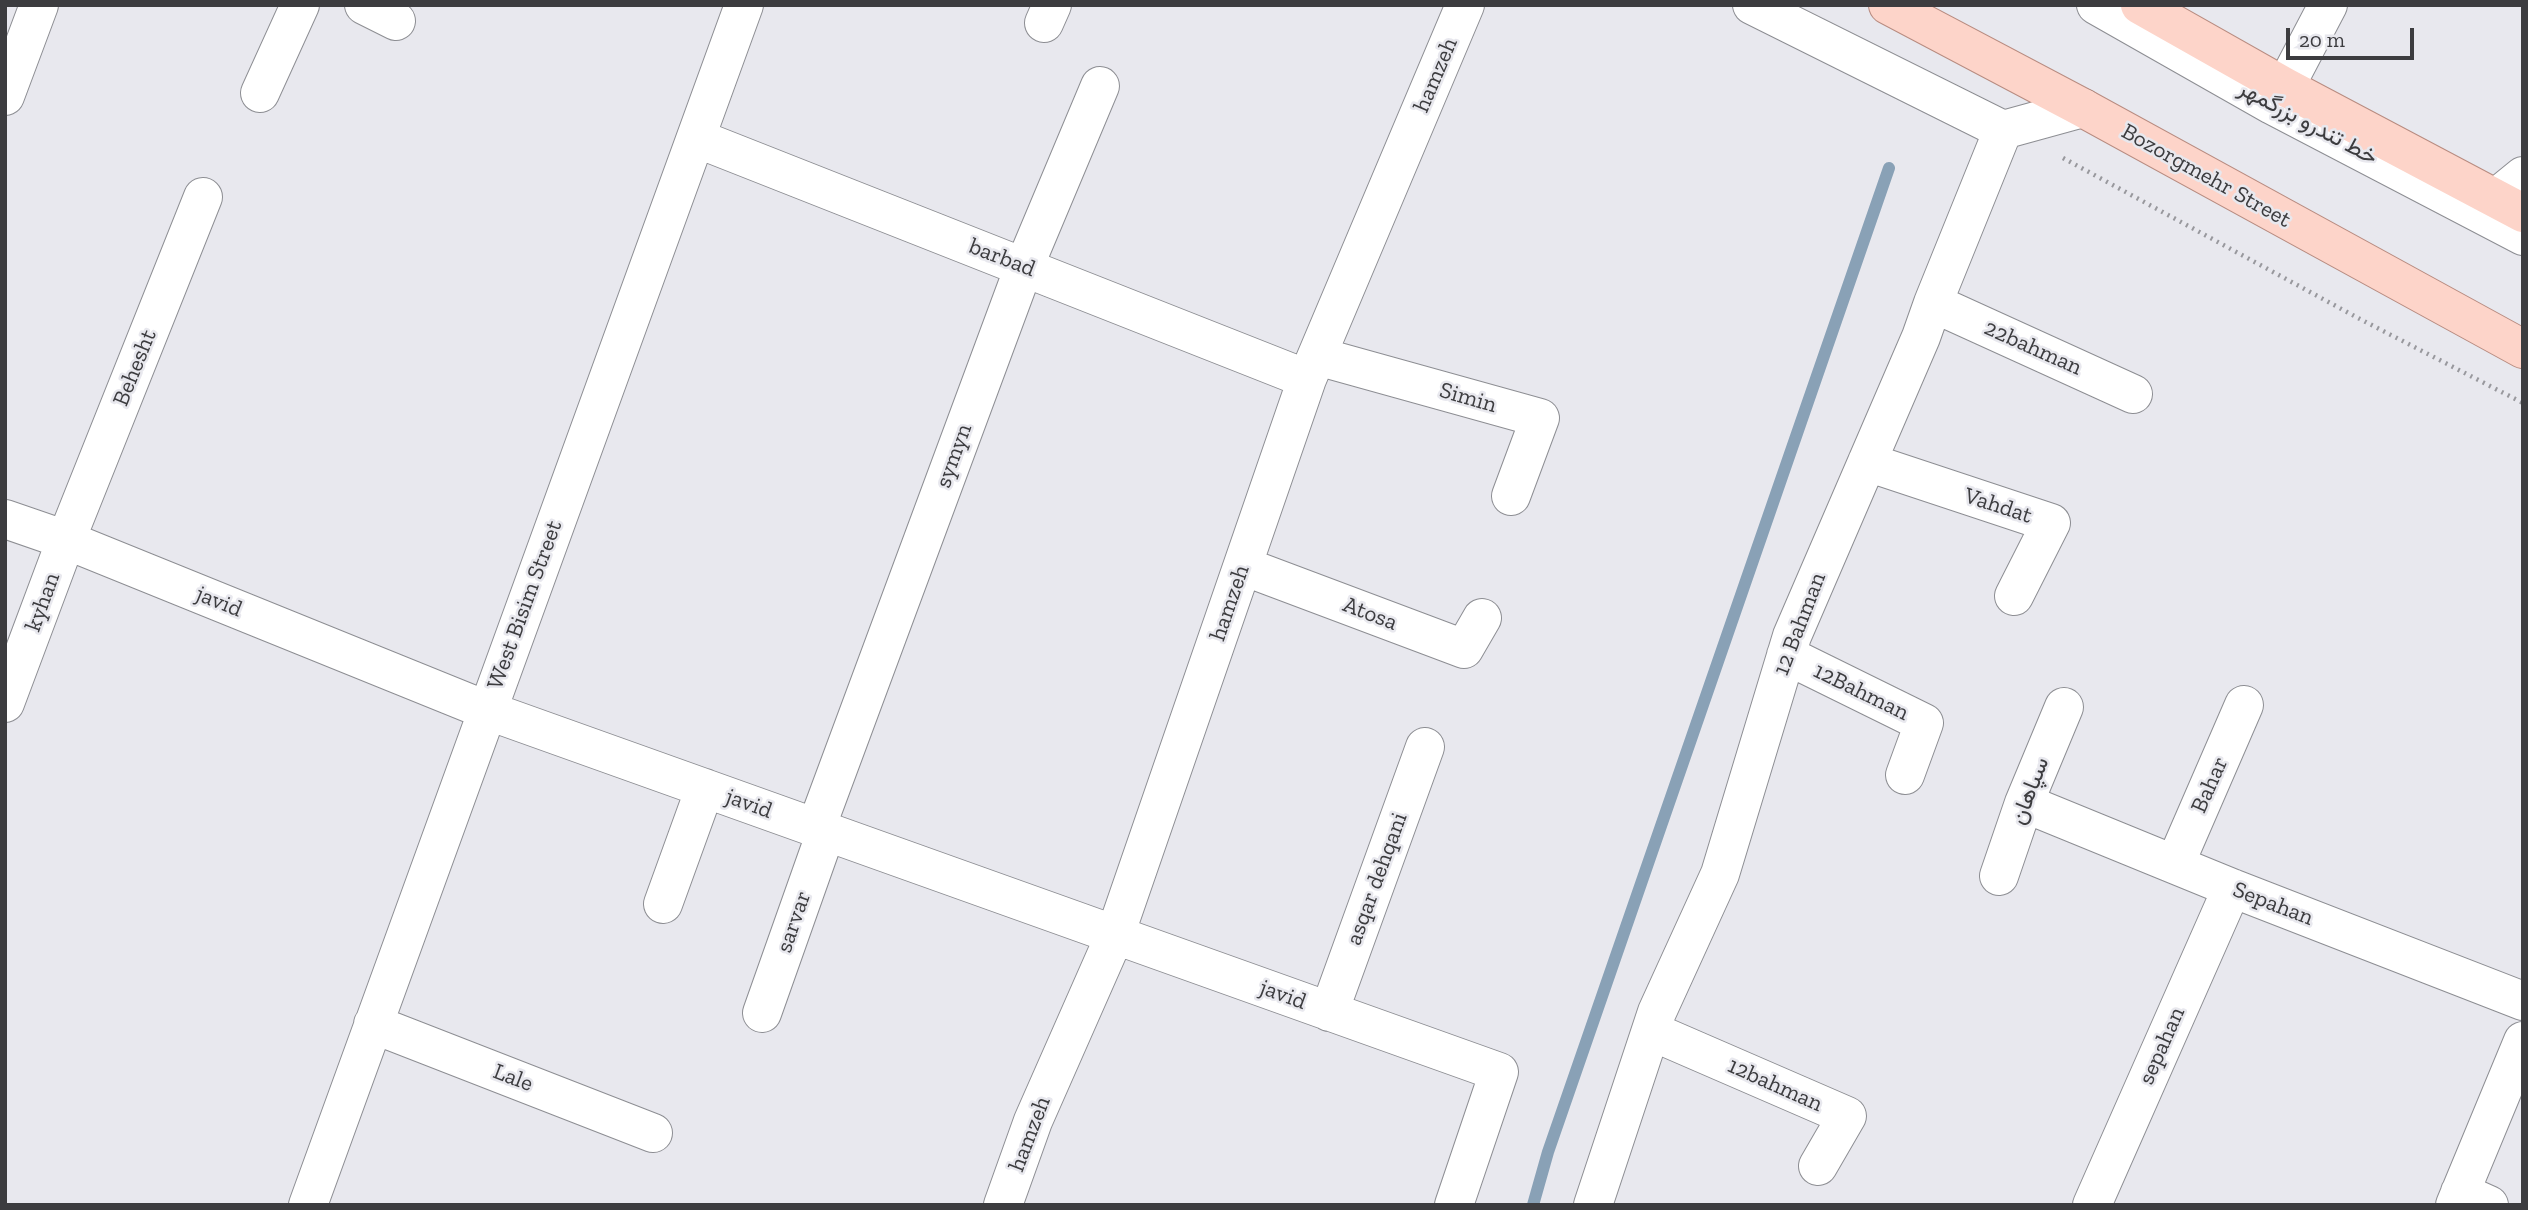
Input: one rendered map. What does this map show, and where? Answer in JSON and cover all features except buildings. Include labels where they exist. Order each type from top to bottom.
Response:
[{"type":"main road","name":"Bozorgmehr Street","points":[[1888,5],[2083,108],[2523,349]]},
{"type":"main road","points":[[2140,5],[2285,87],[2514,195]]},
{"type":"street","points":[[5,96],[39,5]]},
{"type":"street","points":[[260,93],[300,5]]},
{"type":"street","name":"West Bisim Street","points":[[308,1205],[744,5]]},
{"type":"street","name":"hamzeh","points":[[1003,1205],[1034,1121],[1115,935],[1312,367],[1465,5]]},
{"type":"street","points":[[1752,5],[2006,130],[2083,108]]},
{"type":"street","name":"خط تندرو بزرگمهر","points":[[2096,5],[2272,105],[2523,236]]},
{"type":"street","points":[[2285,87],[2328,5]]},
{"type":"street","name":"symyn","points":[[821,830],[1024,267],[1100,86]]},
{"type":"street","name":"12 Bahman","points":[[1593,1205],[1651,1031],[1720,874],[1792,636],[1921,337],[2006,130]]},
{"type":"street","name":"barbad","points":[[696,138],[1024,267],[1312,367]]},
{"type":"street","name":"Behesht","points":[[66,540],[203,197]]},
{"type":"street","name":"22bahman","points":[[1933,303],[2133,394]]},
{"type":"street","name":"Simin","points":[[1312,367],[1540,418],[1511,496]]},
{"type":"street","name":"Vahdat","points":[[1867,462],[2051,523],[2014,596]]},
{"type":"street","name":"javid","points":[[5,519],[66,540],[486,710],[1499,1072],[1454,1205]]},
{"type":"street","name":"kyhan","points":[[5,703],[66,540]]},
{"type":"street","name":"Atosa","points":[[1243,566],[1464,649],[1482,618]]},
{"type":"street","name":"12Bahman","points":[[1786,656],[1924,723],[1905,775]]},
{"type":"street","name":"Bahar","points":[[2175,864],[2244,705]]},
{"type":"street","name":"سپاهان","points":[[1999,876],[2024,803],[2064,707]]},
{"type":"street","name":"asqar dehqani","points":[[1329,1012],[1425,747]]},
{"type":"street","points":[[663,904],[705,788]]},
{"type":"street","name":"Sepahan","points":[[2024,803],[2232,888],[2523,1001]]},
{"type":"street","name":"sarvar","points":[[762,1013],[821,830]]},
{"type":"street","name":"sepahan","points":[[2092,1205],[2232,888]]},
{"type":"street","name":"Lale","points":[[373,1024],[653,1133]]},
{"type":"street","name":"12bahman","points":[[1651,1031],[1847,1116],[1818,1166]]},
{"type":"street","points":[[2468,1201],[2520,1058]]},
{"type":"path","points":[[2006,130],[2523,403]]},
{"type":"waterway","points":[[1533,1205],[1548,1152],[1889,168]]}]
